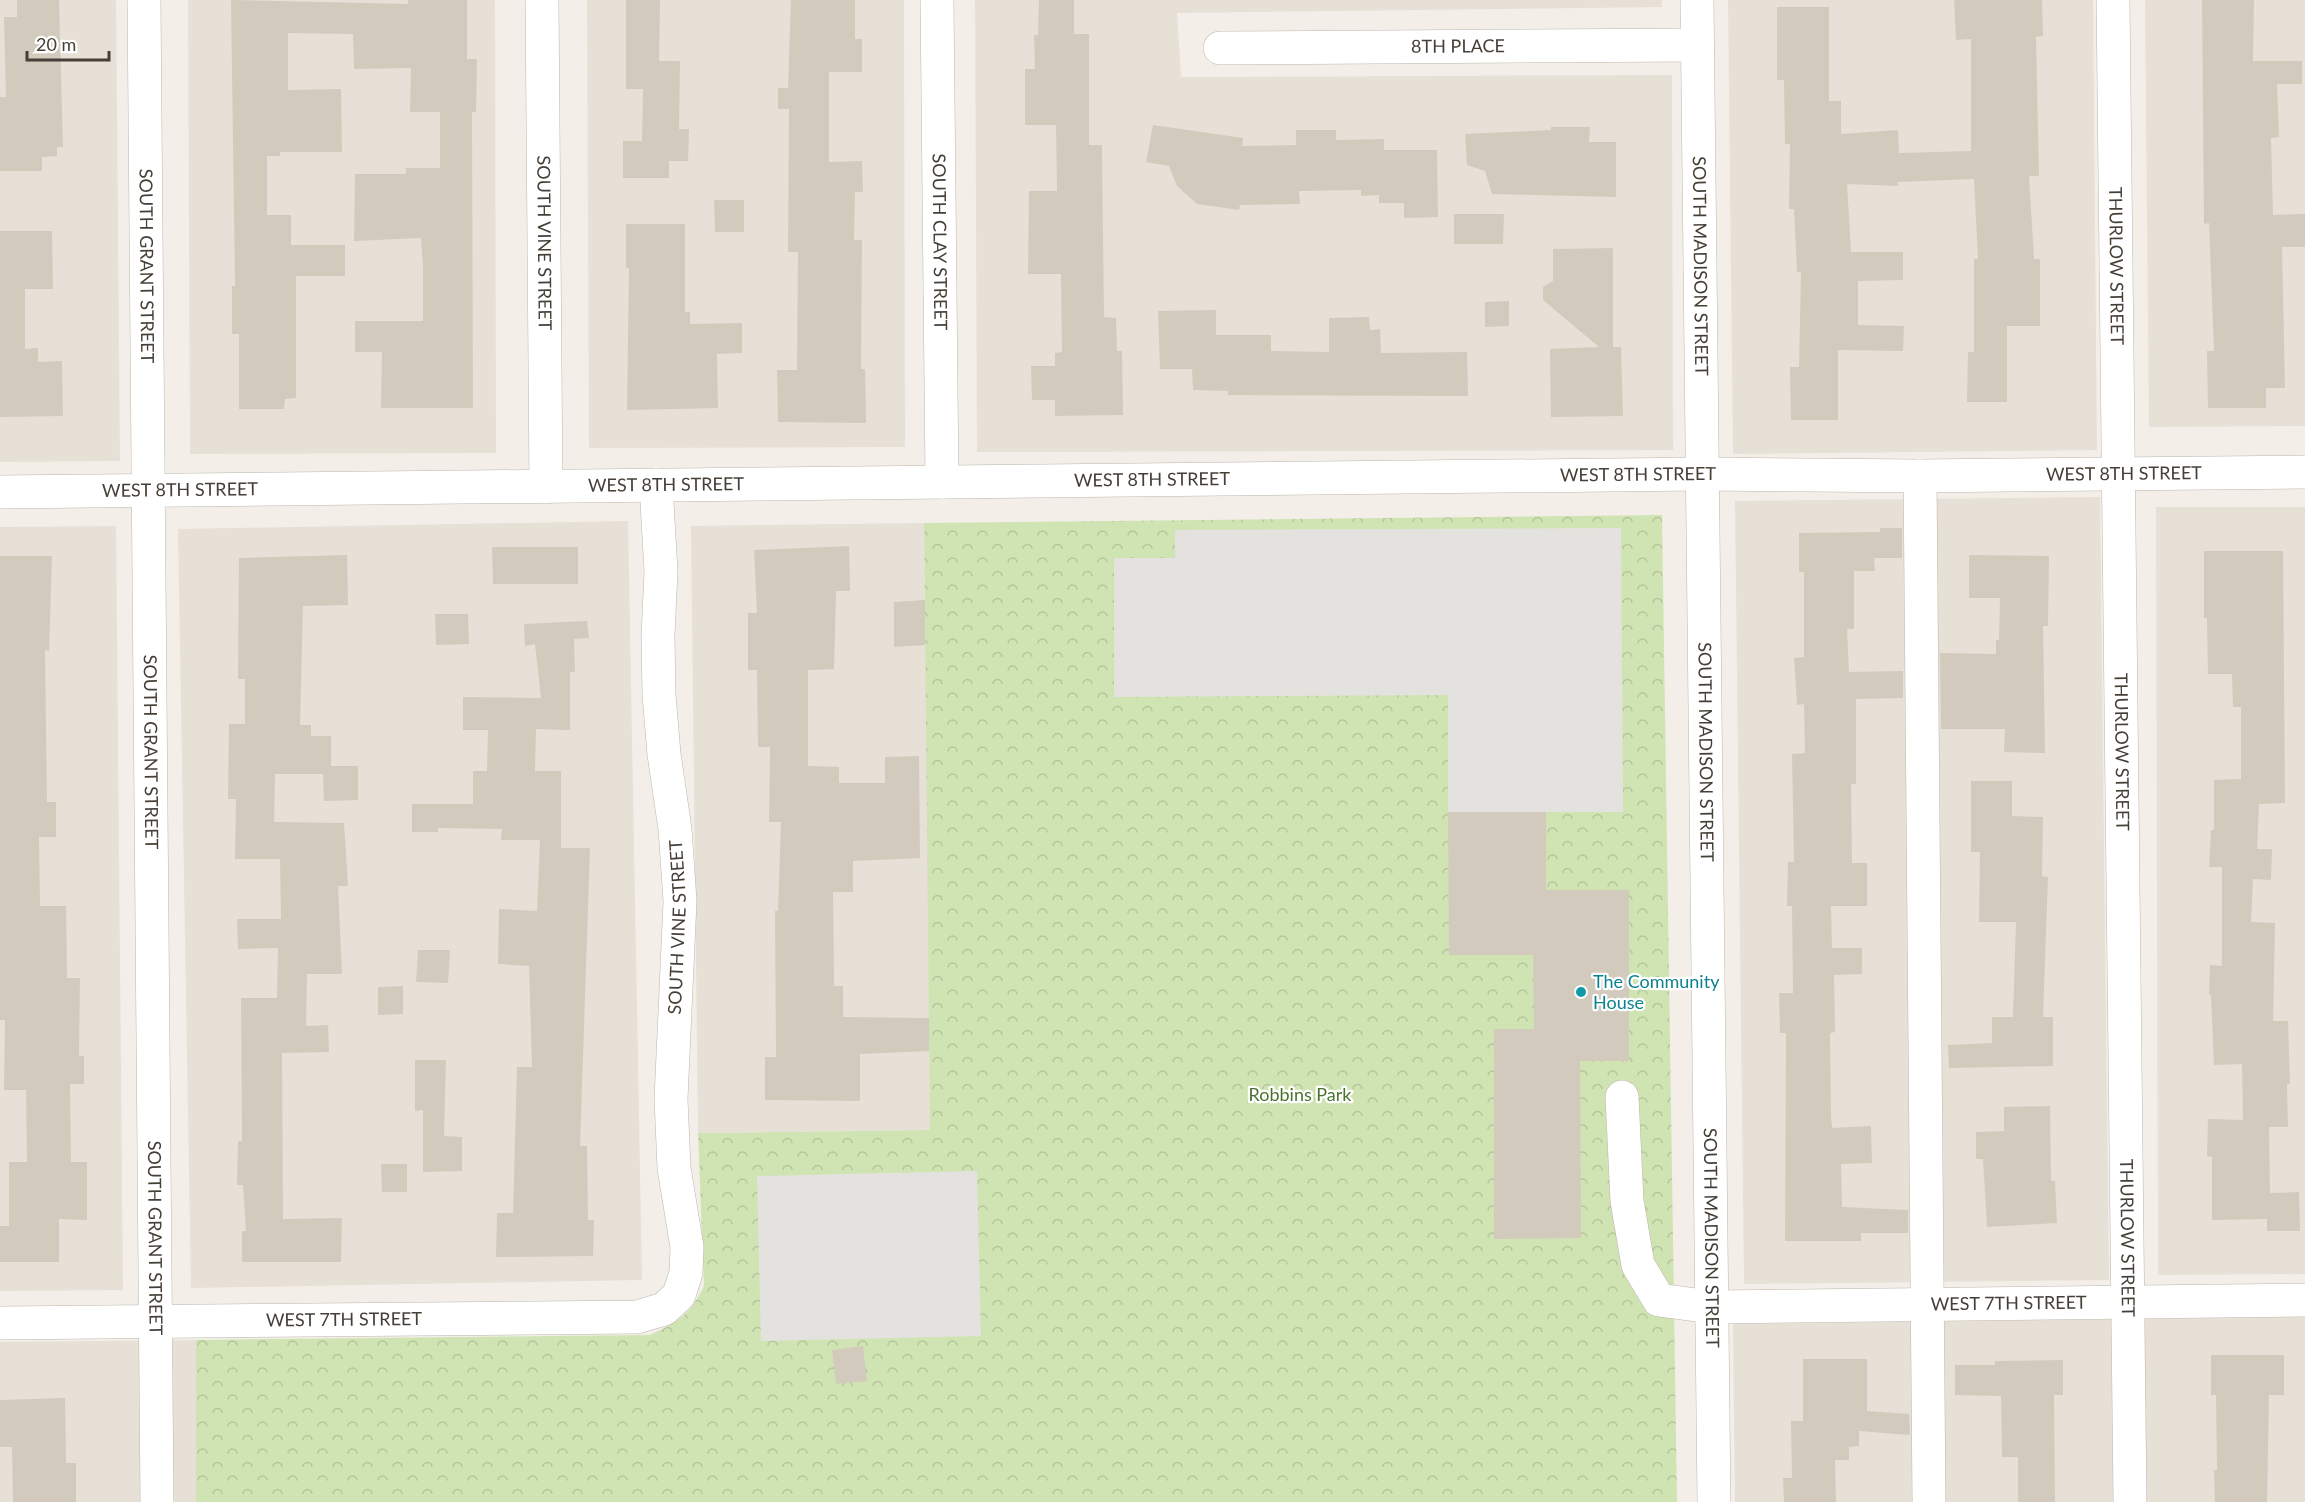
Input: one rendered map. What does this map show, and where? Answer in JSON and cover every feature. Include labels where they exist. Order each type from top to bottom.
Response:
[{"type":"street","name":"SOUTH GRANT STREET","points":[[144,0],[157,1502]]},
{"type":"street","name":"SOUTH VINE STREET","points":[[542,0],[546,487]]},
{"type":"street","name":"SOUTH CLAY STREET","points":[[937,0],[942,482]]},
{"type":"street","name":"SOUTH MADISON STREET","points":[[1697,0],[1714,1502]]},
{"type":"street","name":"THURLOW STREET","points":[[2113,0],[2130,1502]]},
{"type":"street","name":"8TH PLACE","points":[[1220,48],[1698,45]]},
{"type":"street","name":"WEST 8TH STREET","points":[[0,492],[1702,474],[1920,476],[2305,472]]},
{"type":"street","points":[[1920,476],[1929,1502]]},
{"type":"street","name":"SOUTH VINE STREET","points":[[656,485],[661,572],[658,635],[659,694],[664,754],[675,829],[680,901],[671,1100],[674,1168],[687,1246],[686,1273],[678,1295]]},
{"type":"street","name":"WEST 7TH STREET","points":[[1622,1097],[1627,1201],[1638,1265],[1659,1300],[1712,1307],[2305,1300]]},
{"type":"street","name":"WEST 7TH STREET","points":[[0,1323],[637,1317],[664,1309],[678,1295]]},
{"type":"shaded area","points":[[0,0],[116,0],[120,461],[0,462]]},
{"type":"shaded area","points":[[188,0],[495,0],[496,453],[190,454]]},
{"type":"shaded area","points":[[587,0],[904,0],[905,447],[589,448]]},
{"type":"shaded area","points":[[975,0],[1662,0],[1662,7],[1177,13],[1181,77],[1672,75],[1673,450],[977,452]]},
{"type":"shaded area","points":[[1728,0],[2093,0],[2097,450],[1733,454]]},
{"type":"shaded area","points":[[2145,0],[2305,0],[2305,426],[2149,427]]},
{"type":"shaded area","points":[[2100,497],[2109,1280],[1744,1284],[1735,501]]},
{"type":"shaded area","points":[[2156,507],[2305,507],[2305,1274],[2158,1275]]},
{"type":"shaded area","points":[[628,521],[642,1280],[191,1288],[178,529]]},
{"type":"shaded area","points":[[924,523],[931,1130],[698,1133],[691,526]]},
{"type":"shaded area","points":[[116,526],[123,1290],[0,1291],[0,527]]},
{"type":"shaded area","points":[[1621,528],[1623,812],[1448,812],[1448,695],[1114,697],[1114,558],[1175,558],[1175,530]]},
{"type":"shaded area","points":[[977,1171],[981,1336],[761,1341],[757,1176]]},
{"type":"shaded area","points":[[2305,1317],[2305,1502],[1735,1502],[1733,1324]]},
{"type":"shaded area","points":[[196,1340],[197,1502],[0,1502],[0,1342]]},
{"type":"green space","name":"Robbins Park","points":[[1662,515],[1677,1502],[196,1502],[196,1340],[650,1335],[683,1316],[694,1304],[704,1286],[698,1133],[930,1130],[924,523]]},
{"type":"building","points":[[17,0],[59,0],[63,147],[57,147],[57,156],[42,157],[42,171],[0,171],[0,97],[6,97],[4,17],[17,17]]},
{"type":"building","points":[[231,0],[408,4],[408,0],[467,0],[467,59],[477,59],[476,112],[472,112],[473,408],[381,408],[382,352],[355,352],[355,321],[423,321],[423,266],[421,238],[354,241],[355,174],[406,174],[406,168],[440,168],[440,112],[410,112],[411,68],[354,69],[353,34],[288,33],[288,90],[341,89],[342,152],[280,152],[280,156],[267,156],[267,215],[291,215],[291,245],[345,245],[345,276],[296,276],[296,398],[285,399],[284,409],[239,409],[239,334],[232,334],[232,286],[235,286]]},
{"type":"building","points":[[626,0],[660,0],[659,61],[680,61],[679,129],[689,129],[688,161],[669,161],[669,178],[623,178],[623,141],[642,141],[643,89],[626,89]]},
{"type":"building","points":[[791,0],[855,0],[855,39],[862,39],[862,72],[829,72],[829,162],[862,161],[863,192],[855,192],[854,240],[862,240],[861,369],[865,369],[866,423],[778,422],[777,370],[797,370],[798,252],[788,252],[789,109],[778,109],[778,88],[788,88]]},
{"type":"building","points":[[1039,0],[1074,0],[1074,34],[1089,34],[1089,145],[1102,145],[1104,317],[1116,318],[1117,351],[1122,351],[1123,415],[1055,416],[1055,400],[1032,400],[1031,366],[1055,366],[1055,353],[1062,352],[1061,274],[1028,274],[1029,191],[1057,191],[1056,125],[1025,125],[1025,69],[1035,69],[1034,35],[1038,35]]},
{"type":"building","points":[[1954,0],[2042,0],[2043,36],[2036,37],[2039,176],[2029,176],[2034,259],[2040,259],[2040,326],[2007,326],[2007,402],[1967,402],[1968,352],[1974,352],[1974,259],[1978,259],[1974,179],[1898,182],[1898,186],[1847,184],[1851,252],[1903,252],[1903,280],[1858,281],[1858,325],[1904,326],[1903,351],[1838,350],[1838,420],[1791,420],[1790,367],[1799,367],[1801,272],[1797,272],[1794,209],[1789,209],[1790,144],[1785,144],[1784,80],[1777,80],[1777,7],[1829,7],[1829,101],[1841,101],[1841,134],[1898,130],[1899,153],[1971,151],[1971,39],[1956,40]]},
{"type":"building","points":[[2202,0],[2254,0],[2253,61],[2302,61],[2302,84],[2277,84],[2279,137],[2271,138],[2273,215],[2305,214],[2305,247],[2282,247],[2285,388],[2266,388],[2266,408],[2208,408],[2207,351],[2214,351],[2209,223],[2204,224]]},
{"type":"building","points":[[1153,125],[1243,138],[1242,146],[1296,145],[1296,130],[1336,130],[1336,140],[1384,139],[1384,150],[1437,150],[1438,217],[1404,218],[1404,203],[1379,203],[1379,195],[1361,196],[1361,190],[1299,191],[1300,204],[1240,205],[1239,210],[1197,204],[1177,186],[1169,166],[1146,162]]},
{"type":"building","points":[[1551,127],[1590,127],[1589,142],[1616,142],[1616,197],[1492,194],[1485,171],[1467,165],[1465,134],[1551,130]]},
{"type":"building","points":[[714,200],[744,200],[744,232],[715,232]]},
{"type":"building","points":[[1454,214],[1504,214],[1503,244],[1454,244]]},
{"type":"building","points":[[626,224],[685,224],[685,312],[690,312],[690,324],[742,323],[742,353],[717,354],[718,408],[627,410],[629,268],[626,268]]},
{"type":"building","points":[[0,231],[52,231],[53,289],[25,289],[25,349],[38,348],[38,362],[62,361],[63,416],[0,417]]},
{"type":"building","points":[[1613,248],[1613,347],[1621,347],[1623,416],[1551,417],[1550,349],[1599,347],[1543,300],[1543,287],[1553,281],[1553,249]]},
{"type":"building","points":[[1509,301],[1509,326],[1485,327],[1485,302]]},
{"type":"building","points":[[1216,310],[1216,335],[1271,335],[1271,351],[1329,352],[1329,318],[1369,317],[1370,330],[1380,329],[1381,353],[1467,352],[1468,396],[1228,395],[1228,391],[1193,390],[1192,369],[1160,369],[1158,311]]},
{"type":"building","points":[[1880,528],[1902,528],[1902,558],[1874,558],[1875,571],[1854,571],[1854,629],[1847,629],[1849,672],[1903,671],[1903,698],[1856,699],[1856,784],[1851,784],[1852,863],[1867,863],[1867,906],[1831,906],[1832,948],[1862,948],[1862,974],[1834,975],[1835,1032],[1830,1033],[1831,1116],[1832,1128],[1871,1126],[1872,1163],[1841,1164],[1842,1207],[1908,1210],[1908,1233],[1861,1233],[1861,1241],[1785,1241],[1786,1033],[1780,1033],[1779,993],[1793,993],[1792,906],[1787,906],[1788,862],[1794,862],[1792,754],[1805,753],[1804,704],[1797,705],[1794,658],[1804,657],[1804,572],[1799,572],[1799,533],[1880,532]]},
{"type":"building","points":[[849,546],[850,591],[836,591],[834,669],[808,670],[808,766],[839,767],[839,783],[885,783],[885,757],[919,756],[920,858],[853,861],[853,892],[833,892],[834,986],[843,986],[843,1017],[929,1018],[929,1051],[860,1054],[860,1101],[765,1100],[765,1057],[776,1057],[775,911],[778,911],[781,822],[769,822],[770,747],[758,747],[757,670],[748,670],[748,613],[757,613],[754,550]]},
{"type":"building","points":[[492,547],[578,547],[578,584],[493,584]]},
{"type":"building","points":[[2204,551],[2283,551],[2285,803],[2259,804],[2257,849],[2272,849],[2271,880],[2253,879],[2251,922],[2275,923],[2273,1021],[2288,1021],[2290,1084],[2287,1084],[2288,1127],[2269,1127],[2270,1193],[2299,1192],[2300,1231],[2267,1231],[2267,1219],[2212,1220],[2212,1157],[2207,1156],[2208,1119],[2243,1120],[2242,1064],[2214,1065],[2211,995],[2209,995],[2210,965],[2222,966],[2222,867],[2209,867],[2211,830],[2214,830],[2214,780],[2241,779],[2241,707],[2233,707],[2232,674],[2208,674],[2207,618],[2204,618]]},
{"type":"building","points":[[347,555],[348,605],[303,606],[300,725],[311,725],[311,736],[331,736],[331,766],[358,766],[358,800],[324,801],[323,774],[275,774],[274,822],[344,823],[348,886],[338,886],[342,974],[307,974],[306,1026],[328,1025],[329,1052],[282,1053],[283,1219],[342,1218],[341,1262],[242,1262],[242,1231],[246,1231],[243,1185],[237,1185],[238,1141],[242,1141],[241,998],[277,998],[278,948],[238,949],[237,919],[281,919],[280,859],[235,859],[236,799],[228,799],[229,724],[245,724],[245,679],[238,679],[239,558]]},
{"type":"building","points":[[1969,555],[2049,556],[2048,626],[2043,626],[2045,753],[2004,752],[2005,729],[1941,729],[1940,653],[1996,654],[1996,640],[1999,640],[2000,598],[1969,598]]},
{"type":"building","points":[[0,556],[52,556],[49,651],[45,650],[47,802],[56,802],[56,837],[39,837],[40,906],[66,906],[67,978],[80,978],[79,1056],[84,1056],[84,1084],[70,1084],[71,1162],[87,1162],[87,1220],[59,1219],[59,1262],[0,1262],[0,1226],[9,1226],[9,1162],[27,1162],[26,1090],[4,1090],[5,1020],[0,1020]]},
{"type":"building","points":[[925,600],[925,645],[894,647],[894,602]]},
{"type":"building","points":[[435,614],[468,614],[469,644],[436,645]]},
{"type":"building","points":[[587,621],[589,638],[574,639],[575,672],[570,672],[570,730],[536,729],[535,771],[561,771],[561,848],[590,848],[580,1146],[587,1146],[588,1220],[594,1220],[593,1256],[496,1257],[497,1213],[513,1213],[517,1067],[532,1067],[529,966],[498,964],[499,909],[537,911],[540,840],[501,840],[502,829],[438,828],[438,832],[412,832],[412,804],[473,804],[473,771],[487,771],[488,730],[463,730],[463,697],[541,698],[535,644],[525,646],[524,624]]},
{"type":"building","points":[[1971,781],[2012,781],[2012,816],[2043,817],[2042,876],[2048,877],[2043,1017],[2053,1017],[2053,1066],[1949,1068],[1948,1045],[1992,1043],[1992,1017],[2013,1017],[2016,922],[1979,922],[1980,852],[1971,852]]},
{"type":"building","name":"The Community House","points":[[1448,812],[1546,812],[1546,890],[1629,890],[1629,1061],[1580,1061],[1581,1238],[1494,1239],[1494,1029],[1534,1029],[1533,955],[1449,955]]},
{"type":"building","points":[[418,950],[450,950],[448,983],[416,982]]},
{"type":"building","points":[[403,986],[403,1014],[378,1015],[378,987]]},
{"type":"building","points":[[415,1060],[446,1060],[444,1136],[462,1137],[462,1171],[423,1172],[423,1110],[415,1111]]},
{"type":"building","points":[[2050,1106],[2051,1181],[2055,1181],[2057,1223],[1987,1227],[1983,1159],[1976,1159],[1976,1132],[2004,1131],[2004,1107]]},
{"type":"building","points":[[381,1164],[407,1164],[407,1192],[382,1192]]},
{"type":"building","points":[[863,1346],[867,1381],[836,1384],[832,1350]]},
{"type":"building","points":[[2211,1355],[2284,1355],[2284,1395],[2269,1395],[2267,1502],[2215,1502],[2216,1395],[2211,1395]]},
{"type":"building","points":[[1803,1359],[1867,1359],[1867,1411],[1909,1414],[1910,1435],[1859,1431],[1859,1446],[1849,1447],[1849,1460],[1835,1460],[1836,1502],[1784,1502],[1783,1478],[1792,1478],[1791,1421],[1803,1421]]},
{"type":"building","points":[[2063,1360],[2063,1395],[2054,1395],[2055,1502],[2018,1502],[2018,1457],[2002,1457],[2001,1396],[1955,1395],[1955,1365],[1995,1365],[1995,1361]]},
{"type":"building","points":[[65,1398],[66,1463],[76,1463],[76,1502],[13,1502],[12,1447],[0,1447],[0,1400]]},
{"type":"place","name":"The Community House","points":[[1581,992]]}]
